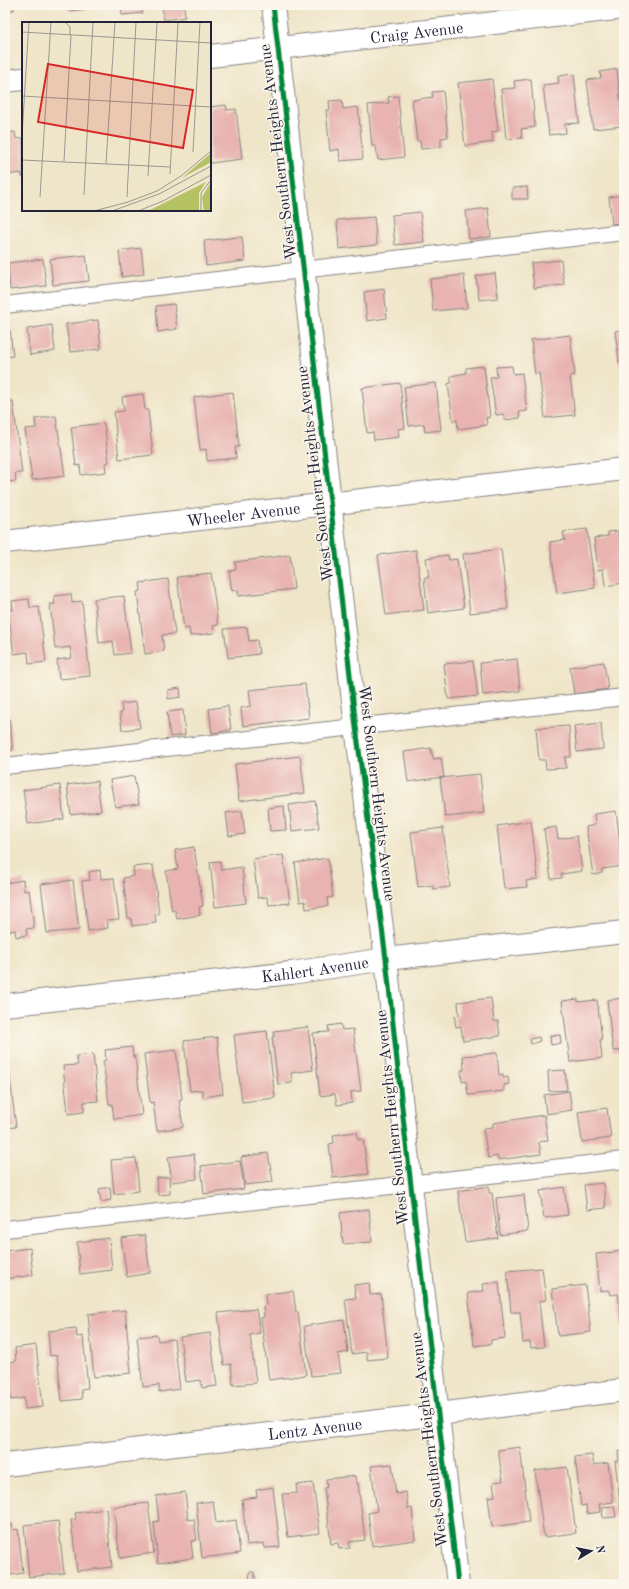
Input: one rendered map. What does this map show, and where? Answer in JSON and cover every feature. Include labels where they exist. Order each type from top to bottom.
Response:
[{"type":"street","name":"West Southern Heights Avenue","points":[[273,5],[356,727],[386,959],[458,1584]]},
{"type":"street","name":"Craig Avenue","points":[[211,56],[624,8]]},
{"type":"street","points":[[5,81],[22,78]]},
{"type":"street","name":"Wheeler Avenue","points":[[5,542],[624,469]]},
{"type":"street","name":"Kahlert Avenue","points":[[5,1005],[291,973],[386,959],[624,932]]},
{"type":"street","name":"Lentz Avenue","points":[[5,1465],[439,1414],[624,1390]]},
{"type":"lane","points":[[5,305],[624,232]]},
{"type":"lane","points":[[5,766],[624,697]]},
{"type":"lane","points":[[5,1229],[624,1160]]},
{"type":"building","points":[[5,5],[14,5],[14,10],[5,11]]},
{"type":"building","points":[[68,5],[85,5],[86,9],[69,11]]},
{"type":"building","points":[[121,5],[142,5],[143,13],[122,15]]},
{"type":"building","points":[[162,5],[184,5],[185,17],[164,20]]},
{"type":"building","points":[[617,69],[623,126],[593,129],[587,80],[601,78],[600,72]]},
{"type":"building","points":[[574,74],[579,123],[565,124],[566,133],[549,135],[543,85],[559,83],[558,76]]},
{"type":"building","points":[[492,79],[498,131],[492,132],[493,142],[465,146],[458,83]]},
{"type":"building","points":[[531,79],[535,127],[521,129],[522,138],[506,139],[501,89],[515,88],[514,81]]},
{"type":"building","points":[[443,91],[448,137],[441,138],[441,147],[421,149],[420,141],[417,141],[412,100],[433,97],[432,92]]},
{"type":"building","points":[[398,96],[404,157],[378,160],[376,146],[372,146],[368,105],[389,103],[388,97]]},
{"type":"building","points":[[342,100],[343,109],[358,107],[363,159],[340,161],[339,149],[330,151],[326,110],[330,110],[329,101]]},
{"type":"building","points":[[226,105],[227,110],[236,109],[242,159],[211,163],[211,107]]},
{"type":"building","points":[[15,132],[16,139],[22,138],[22,176],[21,173],[5,175],[5,133]]},
{"type":"building","points":[[527,187],[528,199],[512,199],[512,188]]},
{"type":"building","points":[[624,195],[624,223],[612,224],[609,197]]},
{"type":"building","points":[[488,208],[491,237],[469,239],[466,211]]},
{"type":"building","points":[[420,212],[424,242],[395,245],[392,215]]},
{"type":"building","points":[[374,217],[377,245],[339,249],[337,220]]},
{"type":"building","points":[[242,237],[245,261],[206,266],[204,241]]},
{"type":"building","points":[[141,248],[144,274],[122,277],[119,251]]},
{"type":"building","points":[[86,255],[89,281],[53,285],[50,259]]},
{"type":"building","points":[[43,259],[46,286],[10,290],[8,263]]},
{"type":"building","points":[[561,260],[564,285],[534,288],[531,263]]},
{"type":"building","points":[[495,273],[498,298],[479,300],[476,276]]},
{"type":"building","points":[[464,275],[467,308],[433,311],[430,279]]},
{"type":"building","points":[[384,289],[387,318],[367,321],[364,292]]},
{"type":"building","points":[[174,304],[177,329],[158,332],[156,306]]},
{"type":"building","points":[[98,320],[101,349],[70,352],[66,324]]},
{"type":"building","points":[[52,325],[55,351],[30,355],[27,329]]},
{"type":"building","points":[[10,330],[13,356],[5,357],[5,331]]},
{"type":"building","points":[[624,330],[624,362],[619,363],[615,331]]},
{"type":"building","points":[[570,335],[575,375],[570,376],[575,415],[545,418],[539,373],[535,374],[531,340]]},
{"type":"building","points":[[484,366],[490,417],[486,418],[487,425],[458,429],[457,420],[453,421],[448,384],[451,383],[451,376],[466,373],[466,368]]},
{"type":"building","points":[[512,366],[513,374],[522,373],[527,411],[519,412],[520,418],[504,420],[503,414],[496,415],[490,377],[497,377],[496,367]]},
{"type":"building","points":[[400,383],[405,428],[398,429],[399,437],[374,440],[373,432],[367,433],[362,388]]},
{"type":"building","points":[[436,383],[441,430],[425,432],[424,424],[409,426],[404,387]]},
{"type":"building","points":[[233,392],[239,447],[235,447],[236,458],[207,461],[206,449],[200,450],[194,397]]},
{"type":"building","points":[[143,394],[145,410],[148,410],[153,455],[119,459],[114,412],[124,411],[122,397]]},
{"type":"building","points":[[13,401],[22,473],[15,473],[16,481],[5,482],[5,402]]},
{"type":"building","points":[[56,416],[65,476],[32,480],[25,429],[36,428],[35,419]]},
{"type":"building","points":[[104,423],[109,462],[105,463],[106,472],[81,475],[80,465],[76,466],[71,427]]},
{"type":"building","points":[[587,529],[595,588],[557,593],[550,542],[565,540],[563,532]]},
{"type":"building","points":[[618,531],[618,535],[624,535],[624,583],[605,586],[603,569],[598,570],[594,538],[608,536],[608,532]]},
{"type":"building","points":[[501,549],[508,609],[470,613],[463,554]]},
{"type":"building","points":[[416,550],[424,610],[386,615],[378,555]]},
{"type":"building","points":[[290,555],[294,589],[238,596],[238,590],[232,591],[229,571],[236,570],[235,562]]},
{"type":"building","points":[[448,555],[449,560],[457,559],[464,608],[428,613],[424,578],[429,577],[426,558]]},
{"type":"building","points":[[211,573],[218,625],[213,626],[214,633],[190,636],[189,628],[184,629],[177,577]]},
{"type":"building","points":[[168,579],[175,634],[162,635],[164,651],[145,654],[137,592],[141,591],[140,583]]},
{"type":"building","points":[[71,594],[72,603],[82,601],[90,676],[59,679],[57,660],[72,658],[70,647],[55,649],[50,604],[55,604],[54,596]]},
{"type":"building","points":[[124,596],[131,653],[115,655],[113,641],[99,643],[94,599]]},
{"type":"building","points":[[29,599],[30,608],[39,607],[46,662],[29,664],[28,652],[14,654],[8,610],[13,610],[12,601]]},
{"type":"building","points":[[247,627],[249,641],[257,640],[259,654],[228,658],[224,629]]},
{"type":"building","points":[[517,659],[520,691],[483,695],[480,663]]},
{"type":"building","points":[[473,661],[478,696],[448,699],[444,664]]},
{"type":"building","points":[[604,662],[608,689],[574,694],[570,667]]},
{"type":"building","points":[[305,684],[309,718],[243,726],[241,708],[251,706],[249,690]]},
{"type":"building","points":[[180,688],[181,697],[168,699],[168,690]]},
{"type":"building","points":[[136,702],[140,728],[122,730],[120,713],[122,713],[121,704]]},
{"type":"building","points":[[228,706],[231,730],[212,733],[209,709]]},
{"type":"building","points":[[183,710],[185,735],[170,737],[167,712]]},
{"type":"building","points":[[9,717],[13,750],[5,751],[5,718]]},
{"type":"building","points":[[601,723],[603,749],[577,752],[574,726]]},
{"type":"building","points":[[569,726],[571,757],[565,757],[566,768],[546,769],[545,760],[539,760],[536,728]]},
{"type":"building","points":[[431,748],[433,759],[441,758],[444,777],[408,782],[404,752]]},
{"type":"building","points":[[300,756],[305,793],[239,801],[235,764]]},
{"type":"building","points":[[480,774],[484,813],[445,817],[440,778]]},
{"type":"building","points":[[134,776],[139,804],[115,807],[110,780]]},
{"type":"building","points":[[97,781],[101,811],[71,815],[67,785]]},
{"type":"building","points":[[60,785],[64,819],[28,824],[23,790]]},
{"type":"building","points":[[315,801],[319,828],[292,831],[289,805]]},
{"type":"building","points":[[284,806],[286,830],[270,831],[268,808]]},
{"type":"building","points":[[242,811],[245,834],[229,836],[226,813]]},
{"type":"building","points":[[616,811],[623,866],[602,869],[602,873],[593,875],[586,827],[595,825],[594,814]]},
{"type":"building","points":[[531,821],[538,879],[526,881],[527,887],[504,889],[497,826]]},
{"type":"building","points":[[556,827],[558,839],[577,836],[582,871],[561,874],[562,878],[551,879],[544,829]]},
{"type":"building","points":[[443,828],[450,887],[433,889],[433,885],[418,887],[411,832]]},
{"type":"building","points":[[194,847],[203,906],[199,907],[200,915],[177,919],[175,910],[172,911],[166,871],[178,869],[175,850]]},
{"type":"building","points":[[283,855],[290,903],[269,905],[267,897],[258,898],[253,859]]},
{"type":"building","points":[[328,858],[333,897],[327,898],[328,906],[306,909],[305,901],[300,902],[295,863]]},
{"type":"building","points":[[220,861],[221,870],[242,867],[246,903],[215,907],[210,862]]},
{"type":"building","points":[[153,865],[159,914],[155,914],[156,923],[132,926],[131,918],[128,918],[123,878],[134,876],[133,867]]},
{"type":"building","points":[[100,870],[101,879],[114,878],[119,919],[107,920],[108,928],[88,931],[82,881],[90,880],[89,872]]},
{"type":"building","points":[[23,880],[24,891],[29,890],[34,928],[26,929],[27,935],[16,937],[15,930],[5,932],[5,883]]},
{"type":"building","points":[[73,880],[79,930],[47,933],[41,884]]},
{"type":"building","points":[[491,998],[494,1021],[498,1021],[500,1036],[463,1041],[461,1026],[456,1027],[455,1022],[455,1016],[459,1015],[458,1002]]},
{"type":"building","points":[[624,998],[624,1050],[613,1051],[607,1000]]},
{"type":"building","points":[[578,999],[578,1002],[597,1000],[602,1040],[600,1040],[602,1058],[570,1062],[562,1001]]},
{"type":"building","points":[[341,1024],[342,1030],[353,1029],[361,1091],[351,1092],[352,1103],[337,1105],[335,1094],[320,1096],[313,1033],[329,1032],[328,1026]]},
{"type":"building","points":[[308,1027],[313,1070],[291,1073],[292,1083],[278,1084],[272,1037],[274,1037],[274,1031]]},
{"type":"building","points":[[267,1031],[275,1098],[242,1102],[234,1035]]},
{"type":"building","points":[[560,1035],[561,1043],[551,1045],[550,1036]]},
{"type":"building","points":[[217,1037],[223,1094],[203,1097],[202,1090],[190,1091],[184,1041]]},
{"type":"building","points":[[539,1037],[540,1041],[531,1044],[530,1039]]},
{"type":"building","points":[[132,1047],[133,1057],[135,1056],[142,1115],[114,1119],[112,1104],[109,1104],[103,1061],[106,1060],[105,1050]]},
{"type":"building","points":[[176,1050],[182,1099],[179,1100],[183,1127],[157,1131],[153,1102],[150,1103],[144,1054]]},
{"type":"building","points":[[497,1053],[499,1075],[503,1074],[503,1078],[508,1077],[509,1084],[504,1085],[504,1091],[468,1095],[466,1081],[462,1082],[461,1070],[464,1070],[463,1056]]},
{"type":"building","points":[[93,1054],[98,1101],[84,1102],[84,1112],[68,1114],[63,1066],[78,1065],[76,1056]]},
{"type":"building","points":[[5,1070],[9,1070],[16,1127],[5,1128]]},
{"type":"building","points":[[565,1070],[567,1090],[549,1091],[548,1071]]},
{"type":"building","points":[[569,1091],[572,1110],[546,1114],[544,1095]]},
{"type":"building","points":[[607,1108],[611,1138],[582,1142],[578,1112]]},
{"type":"building","points":[[544,1115],[548,1140],[539,1142],[541,1154],[498,1160],[497,1156],[488,1158],[483,1128],[493,1127],[493,1123]]},
{"type":"building","points":[[357,1132],[358,1140],[363,1139],[368,1174],[333,1178],[329,1144],[334,1143],[333,1135]]},
{"type":"building","points":[[268,1153],[273,1182],[245,1185],[241,1157]]},
{"type":"building","points":[[194,1154],[197,1179],[172,1182],[168,1157]]},
{"type":"building","points":[[136,1158],[139,1191],[114,1194],[111,1160]]},
{"type":"building","points":[[240,1161],[244,1189],[204,1194],[201,1166]]},
{"type":"building","points":[[169,1177],[170,1194],[158,1195],[157,1178]]},
{"type":"building","points":[[603,1183],[606,1208],[587,1210],[584,1185]]},
{"type":"building","points":[[489,1186],[489,1193],[492,1193],[498,1238],[465,1242],[458,1191]]},
{"type":"building","points":[[110,1187],[111,1200],[101,1202],[99,1189]]},
{"type":"building","points":[[564,1187],[568,1215],[544,1218],[540,1191]]},
{"type":"building","points":[[524,1195],[528,1231],[500,1235],[496,1198]]},
{"type":"building","points":[[369,1209],[372,1242],[343,1244],[340,1213]]},
{"type":"building","points":[[145,1235],[150,1273],[127,1277],[121,1238]]},
{"type":"building","points":[[109,1238],[112,1270],[80,1274],[77,1242]]},
{"type":"building","points":[[30,1248],[33,1275],[5,1279],[5,1251]]},
{"type":"building","points":[[624,1251],[624,1323],[622,1323],[618,1294],[610,1295],[609,1290],[600,1291],[596,1254]]},
{"type":"building","points":[[542,1268],[546,1300],[539,1301],[544,1347],[531,1348],[530,1342],[523,1343],[520,1312],[511,1312],[507,1271]]},
{"type":"building","points":[[499,1282],[505,1338],[491,1340],[491,1344],[474,1346],[468,1293],[484,1291],[483,1284]]},
{"type":"building","points":[[369,1283],[370,1295],[381,1294],[388,1358],[367,1360],[367,1352],[352,1354],[345,1299],[356,1298],[354,1285]]},
{"type":"building","points":[[585,1285],[591,1332],[558,1336],[552,1289]]},
{"type":"building","points":[[293,1291],[296,1312],[298,1312],[306,1375],[269,1380],[261,1318],[264,1317],[263,1306],[266,1305],[265,1294]]},
{"type":"building","points":[[256,1309],[260,1333],[250,1335],[256,1383],[233,1385],[231,1364],[224,1365],[218,1313]]},
{"type":"building","points":[[125,1310],[131,1373],[94,1377],[88,1314]]},
{"type":"building","points":[[344,1320],[348,1352],[338,1354],[341,1373],[311,1376],[304,1326]]},
{"type":"building","points":[[76,1328],[77,1337],[83,1336],[88,1388],[81,1389],[82,1399],[62,1401],[57,1355],[50,1356],[48,1331]]},
{"type":"building","points":[[210,1333],[217,1386],[202,1388],[201,1380],[186,1382],[180,1337]]},
{"type":"building","points":[[157,1335],[158,1341],[174,1339],[180,1389],[159,1392],[159,1385],[143,1387],[137,1337]]},
{"type":"building","points":[[36,1345],[43,1407],[25,1409],[24,1398],[11,1400],[6,1363],[16,1361],[15,1348]]},
{"type":"building","points":[[520,1447],[529,1522],[492,1527],[488,1497],[495,1496],[493,1482],[503,1481],[498,1450]]},
{"type":"building","points":[[624,1451],[623,1528],[615,1461],[619,1461],[618,1452]]},
{"type":"building","points":[[592,1455],[594,1465],[608,1463],[613,1502],[599,1504],[600,1512],[587,1514],[586,1505],[581,1506],[575,1457]]},
{"type":"building","points":[[392,1464],[396,1494],[406,1492],[408,1509],[412,1508],[415,1540],[372,1546],[368,1513],[377,1511],[371,1466]]},
{"type":"building","points":[[567,1467],[576,1533],[544,1537],[535,1471]]},
{"type":"building","points":[[355,1476],[356,1483],[358,1483],[365,1540],[349,1542],[350,1548],[339,1549],[338,1543],[331,1544],[324,1488],[327,1487],[326,1479]]},
{"type":"building","points":[[313,1483],[320,1533],[288,1537],[282,1494],[297,1493],[296,1485]]},
{"type":"building","points":[[273,1487],[280,1547],[265,1548],[264,1543],[247,1545],[242,1499],[257,1497],[256,1490]]},
{"type":"building","points":[[185,1492],[188,1520],[194,1519],[197,1540],[191,1541],[193,1558],[158,1563],[154,1522],[159,1521],[156,1496]]},
{"type":"building","points":[[213,1501],[216,1523],[236,1520],[240,1553],[202,1558],[196,1503]]},
{"type":"building","points":[[148,1503],[154,1553],[120,1558],[113,1507]]},
{"type":"building","points":[[614,1506],[616,1517],[603,1518],[602,1507]]},
{"type":"building","points":[[106,1509],[112,1567],[77,1571],[71,1520],[76,1519],[75,1513]]},
{"type":"building","points":[[58,1521],[64,1573],[29,1577],[24,1525]]},
{"type":"building","points":[[12,1524],[13,1530],[18,1529],[23,1573],[5,1576],[5,1525]]},
{"type":"building","points":[[249,1572],[254,1572],[256,1581],[250,1582]]},
{"type":"cycle path","points":[[273,5],[356,727],[386,959],[405,1135],[458,1584]]}]
